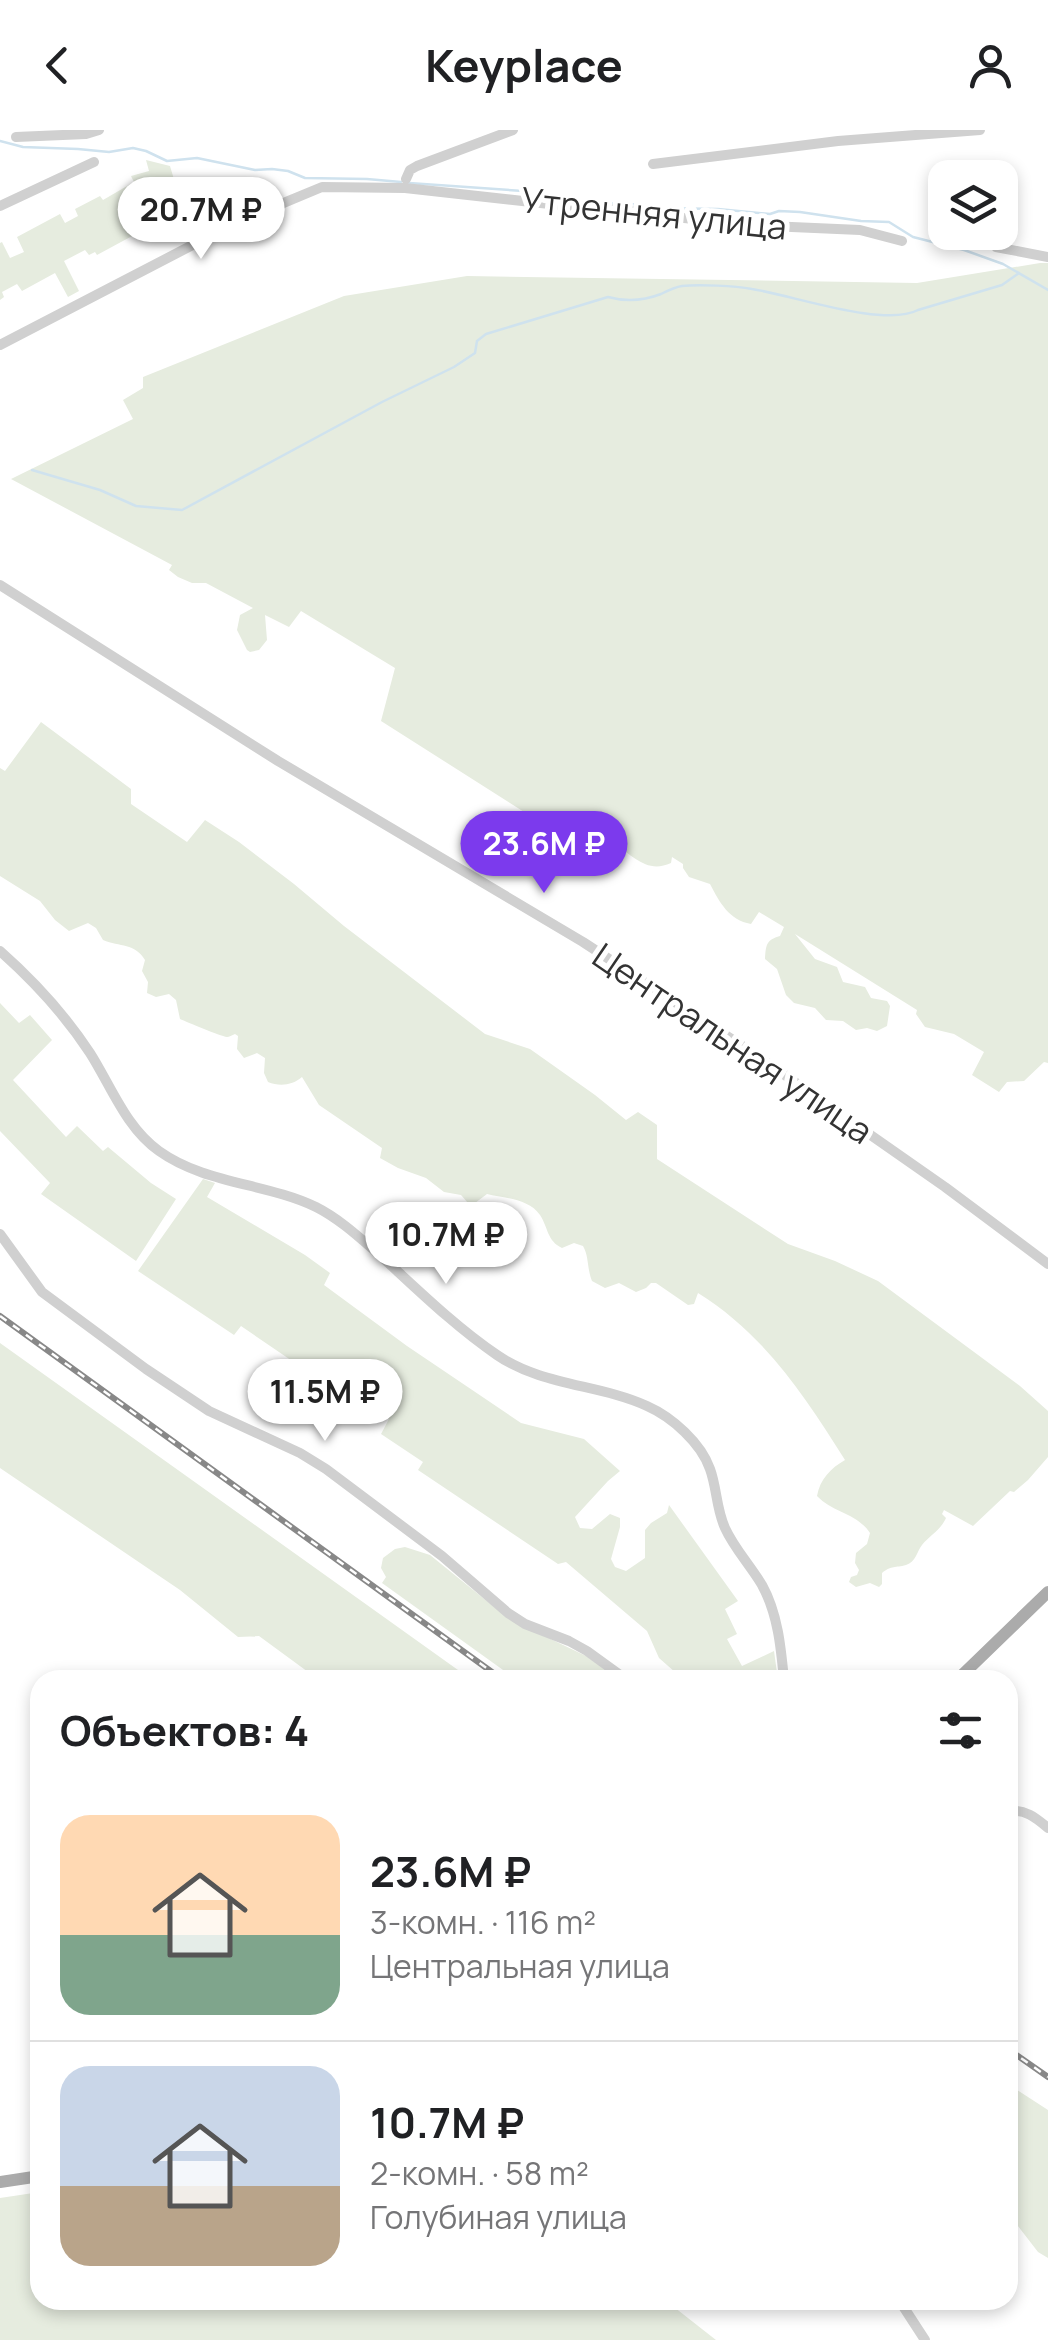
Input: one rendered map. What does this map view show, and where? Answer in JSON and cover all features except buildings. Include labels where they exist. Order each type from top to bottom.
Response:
[{"type":"main road","points":[[968,1670],[1048,1592]]},
{"type":"main road","points":[[0,2182],[30,2178]]},
{"type":"street","points":[[16,137],[99,130]]},
{"type":"street","points":[[406,184],[410,170],[417,166],[513,130]]},
{"type":"street","points":[[654,164],[838,141],[980,130]]},
{"type":"street","points":[[0,206],[94,162]]},
{"type":"street","name":"Утренняя улица","points":[[0,345],[188,246],[309,191],[339,186],[406,184],[684,218],[860,230],[902,241]]},
{"type":"street","points":[[1008,250],[1048,257]]},
{"type":"street","name":"Центральная улица","points":[[0,585],[278,761],[583,942],[790,1079],[1048,1264]]},
{"type":"street","points":[[0,951],[76,1033],[126,1115],[154,1148],[204,1173],[288,1196],[326,1213],[473,1337],[511,1364],[642,1403],[675,1423],[704,1455],[727,1532],[767,1596],[778,1632],[783,1670]]},
{"type":"street","points":[[0,1234],[42,1292],[146,1369],[209,1411],[326,1469],[442,1556],[508,1613],[587,1651],[614,1670]]},
{"type":"street","points":[[1018,1812],[1032,1814],[1048,1828]]},
{"type":"street","points":[[906,2310],[926,2340]]},
{"type":"shaded area","points":[[146,160],[170,166],[181,203],[156,215],[158,222],[97,255],[89,255],[85,250],[64,261],[79,291],[68,297],[55,273],[22,291],[17,284],[2,292],[4,297],[0,300],[0,243],[10,258],[24,252],[17,237],[60,214],[65,223],[78,216],[75,209],[100,196],[103,200],[134,182],[131,176],[149,171]]},
{"type":"shaded area","points":[[1048,263],[1048,1063],[1044,1062],[1024,1081],[1007,1082],[999,1092],[972,1075],[984,1052],[954,1034],[925,1027],[917,1010],[795,934],[815,959],[837,967],[843,982],[865,987],[871,998],[887,1001],[890,1006],[887,1026],[877,1031],[856,1030],[843,1021],[826,1020],[815,1008],[794,1003],[786,995],[777,969],[765,959],[768,944],[780,936],[784,927],[759,912],[751,924],[737,919],[710,884],[689,877],[683,864],[672,857],[671,863],[662,866],[648,865],[614,844],[601,847],[595,857],[381,721],[395,668],[301,611],[289,627],[265,615],[267,640],[259,650],[250,652],[237,630],[240,615],[253,608],[206,583],[178,577],[169,570],[172,565],[11,479],[133,419],[123,400],[143,388],[143,377],[344,296],[467,276],[917,283]]},
{"type":"shaded area","points":[[41,722],[131,789],[131,804],[187,842],[205,820],[294,884],[485,1034],[530,1049],[626,1120],[638,1112],[657,1125],[657,1159],[788,1244],[878,1281],[1048,1411],[1048,1457],[1028,1480],[1010,1491],[973,1526],[944,1510],[944,1522],[912,1561],[882,1573],[879,1587],[870,1583],[856,1587],[849,1582],[859,1570],[856,1553],[867,1544],[870,1533],[817,1496],[827,1475],[845,1460],[781,1368],[722,1309],[698,1293],[694,1304],[688,1305],[656,1283],[636,1292],[619,1283],[605,1288],[592,1281],[583,1246],[557,1245],[540,1215],[529,1206],[487,1194],[468,1203],[461,1195],[444,1192],[426,1178],[380,1158],[382,1148],[319,1105],[302,1077],[286,1084],[268,1082],[265,1058],[257,1053],[244,1058],[237,1049],[238,1036],[223,1036],[180,1019],[176,1000],[169,994],[156,997],[147,993],[148,982],[142,971],[145,960],[137,951],[103,940],[88,923],[69,931],[40,901],[0,876],[0,768],[5,771]]},
{"type":"shaded area","points":[[0,1003],[19,1023],[30,1015],[52,1040],[13,1080],[66,1137],[77,1126],[103,1151],[108,1147],[176,1199],[136,1261],[41,1194],[50,1183],[0,1131]]},
{"type":"shaded area","points":[[203,1179],[215,1183],[207,1197],[330,1273],[324,1285],[407,1346],[521,1423],[584,1439],[620,1471],[575,1517],[580,1528],[592,1529],[610,1514],[620,1518],[611,1559],[615,1567],[626,1571],[645,1558],[645,1530],[667,1513],[669,1505],[738,1601],[725,1609],[737,1634],[727,1639],[742,1666],[774,1651],[777,1670],[673,1670],[659,1658],[647,1631],[566,1562],[558,1564],[418,1470],[423,1462],[381,1434],[389,1419],[327,1376],[323,1382],[241,1326],[234,1335],[138,1271]]},
{"type":"shaded area","points":[[0,1343],[458,1670],[305,1670],[259,1636],[238,1637],[180,1590],[0,1468]]},
{"type":"shaded area","points":[[405,1547],[430,1555],[509,1619],[606,1670],[503,1670],[382,1583],[386,1577],[381,1568],[383,1558]]},
{"type":"shaded area","points":[[1018,2090],[1048,2110],[1048,2258],[1038,2252],[1018,2226]]},
{"type":"shaded area","points":[[30,2194],[30,2310],[678,2310],[716,2340],[0,2340],[0,2198]]},
{"type":"waterway","points":[[0,141],[23,147],[109,152],[133,148],[167,161],[197,158],[255,170],[288,171],[305,178],[401,182]]},
{"type":"waterway","points":[[409,183],[523,191],[564,201]]},
{"type":"waterway","points":[[577,202],[770,214],[800,212],[889,222],[913,237],[1003,264],[1048,290]]},
{"type":"waterway","points":[[32,470],[100,490],[136,506],[182,510],[454,367],[475,353],[477,341],[486,334],[608,297],[634,300],[682,286],[727,286],[861,313],[903,315],[1002,285],[1019,273]]},
{"type":"railway","points":[[0,1316],[489,1670]]},
{"type":"railway","points":[[1018,2056],[1048,2077]]}]
